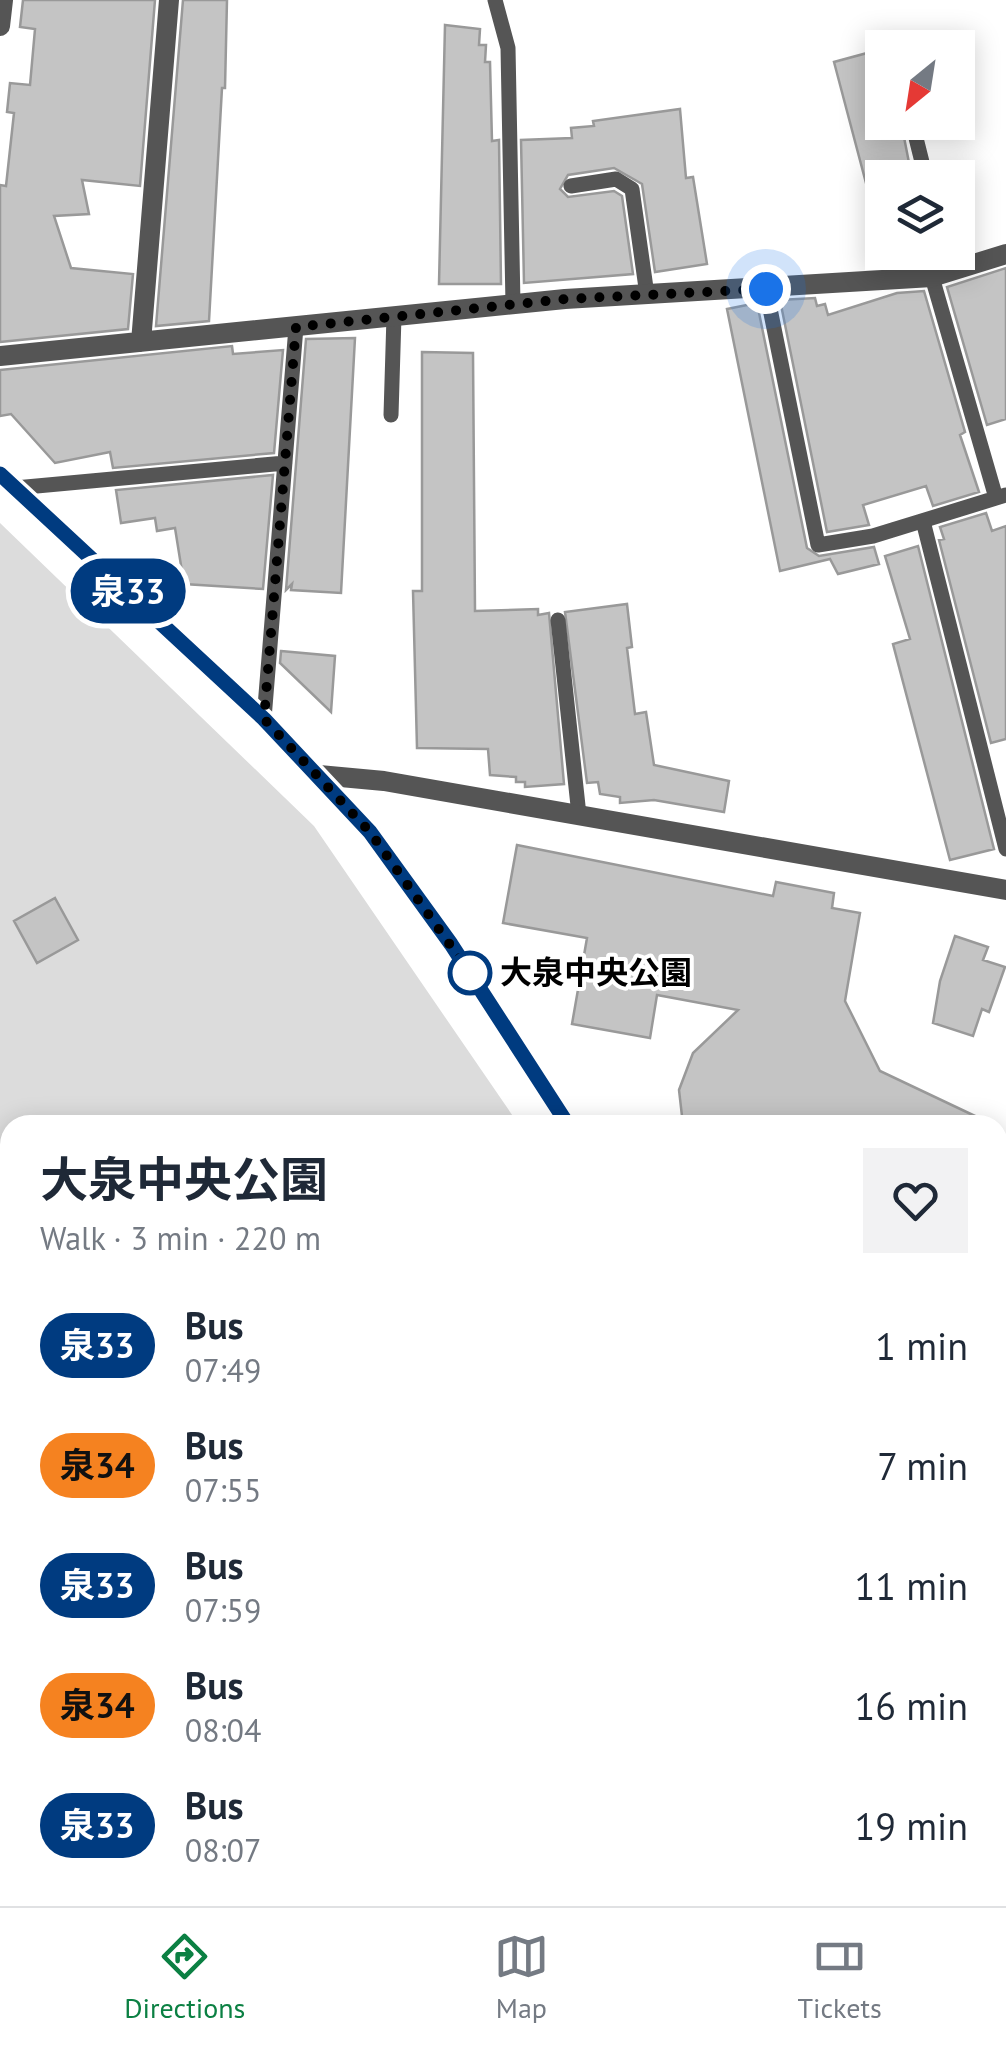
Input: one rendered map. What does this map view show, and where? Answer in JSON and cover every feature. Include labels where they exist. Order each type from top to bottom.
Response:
[{"type":"street","points":[[0,26],[4,0]]},
{"type":"street","points":[[140,342],[169,0]]},
{"type":"street","points":[[975,260],[1006,254]]},
{"type":"street","points":[[0,356],[513,304],[766,289],[918,270]]},
{"type":"street","points":[[8,481],[264,719],[319,776],[412,888],[561,1115]]},
{"type":"street","points":[[319,776],[384,781],[1006,890]]},
{"type":"lane","points":[[495,0],[508,48],[513,304]]},
{"type":"lane","points":[[571,186],[616,179],[632,189],[647,295]]},
{"type":"lane","points":[[766,289],[816,542],[821,546],[873,536],[1001,496],[943,270]]},
{"type":"lane","points":[[391,415],[394,316]]},
{"type":"lane","points":[[264,719],[296,327]]},
{"type":"lane","points":[[8,481],[285,463]]},
{"type":"lane","points":[[924,521],[1006,849]]},
{"type":"lane","points":[[558,620],[579,815]]},
{"type":"shaded area","name":"大泉中央公園","points":[[0,523],[314,826],[512,1115],[0,1115]]},
{"type":"building","points":[[23,0],[155,0],[140,186],[82,180],[89,214],[54,216],[71,268],[133,274],[128,329],[0,342],[0,185],[6,186],[14,113],[7,112],[10,83],[30,85],[35,29],[20,27]]},
{"type":"building","points":[[183,0],[227,0],[209,321],[156,326]]},
{"type":"building","points":[[445,25],[480,29],[479,45],[486,45],[485,62],[490,62],[492,141],[499,140],[501,284],[439,284]]},
{"type":"building","points":[[865,54],[865,140],[905,140],[908,160],[865,160],[865,179],[834,62]]},
{"type":"building","points":[[680,109],[686,178],[693,177],[707,264],[655,272],[642,184],[614,168],[568,175],[560,189],[568,197],[614,191],[622,196],[633,274],[524,283],[521,140],[572,138],[571,128],[594,126],[593,121]]},
{"type":"building","points":[[1006,268],[1006,419],[987,425],[947,287]]},
{"type":"building","points":[[924,291],[965,432],[960,435],[979,492],[933,506],[926,486],[863,505],[869,525],[827,532],[780,300],[815,298],[817,306],[825,304],[828,315],[897,293]]},
{"type":"building","points":[[757,303],[807,548],[819,556],[874,547],[879,564],[838,574],[830,559],[780,571],[727,309]]},
{"type":"building","points":[[355,338],[341,593],[291,590],[292,584],[286,590],[306,339]]},
{"type":"building","points":[[232,346],[233,354],[283,350],[274,453],[113,468],[110,452],[55,463],[11,414],[0,416],[0,370]]},
{"type":"building","points":[[422,352],[473,353],[475,611],[538,609],[538,615],[549,613],[564,784],[525,787],[525,782],[516,782],[516,777],[490,775],[488,749],[417,748],[413,591],[422,591]]},
{"type":"building","points":[[273,475],[263,589],[184,584],[175,528],[157,531],[155,518],[121,523],[116,490]]},
{"type":"building","points":[[986,513],[992,531],[1006,526],[1006,739],[991,743],[939,540],[944,539],[940,527]]},
{"type":"building","points":[[918,546],[994,849],[950,860],[893,644],[910,639],[885,556]]},
{"type":"building","points":[[627,604],[632,647],[627,648],[635,714],[646,712],[654,765],[729,781],[724,812],[654,800],[620,803],[620,797],[600,794],[598,782],[587,783],[565,612]]},
{"type":"building","points":[[281,651],[335,656],[331,712],[280,663]]},
{"type":"building","points":[[517,845],[773,896],[776,882],[834,893],[832,908],[860,913],[845,1001],[880,1071],[973,1115],[682,1115],[679,1090],[693,1053],[738,1010],[657,995],[650,1038],[572,1024],[587,938],[503,923]]},
{"type":"building","points":[[55,898],[78,940],[37,963],[14,921]]},
{"type":"building","points":[[955,936],[988,947],[983,960],[1005,967],[989,1012],[982,1009],[973,1036],[933,1023],[940,981]]},
{"type":"bus line","name":"泉33","points":[[0,474],[264,719],[370,832],[451,944],[562,1115]]},
{"type":"place","name":"大泉中央公園","points":[[470,973]]},
{"type":"route","points":[[470,973],[370,832],[264,719],[296,327],[566,299],[766,289]]}]
